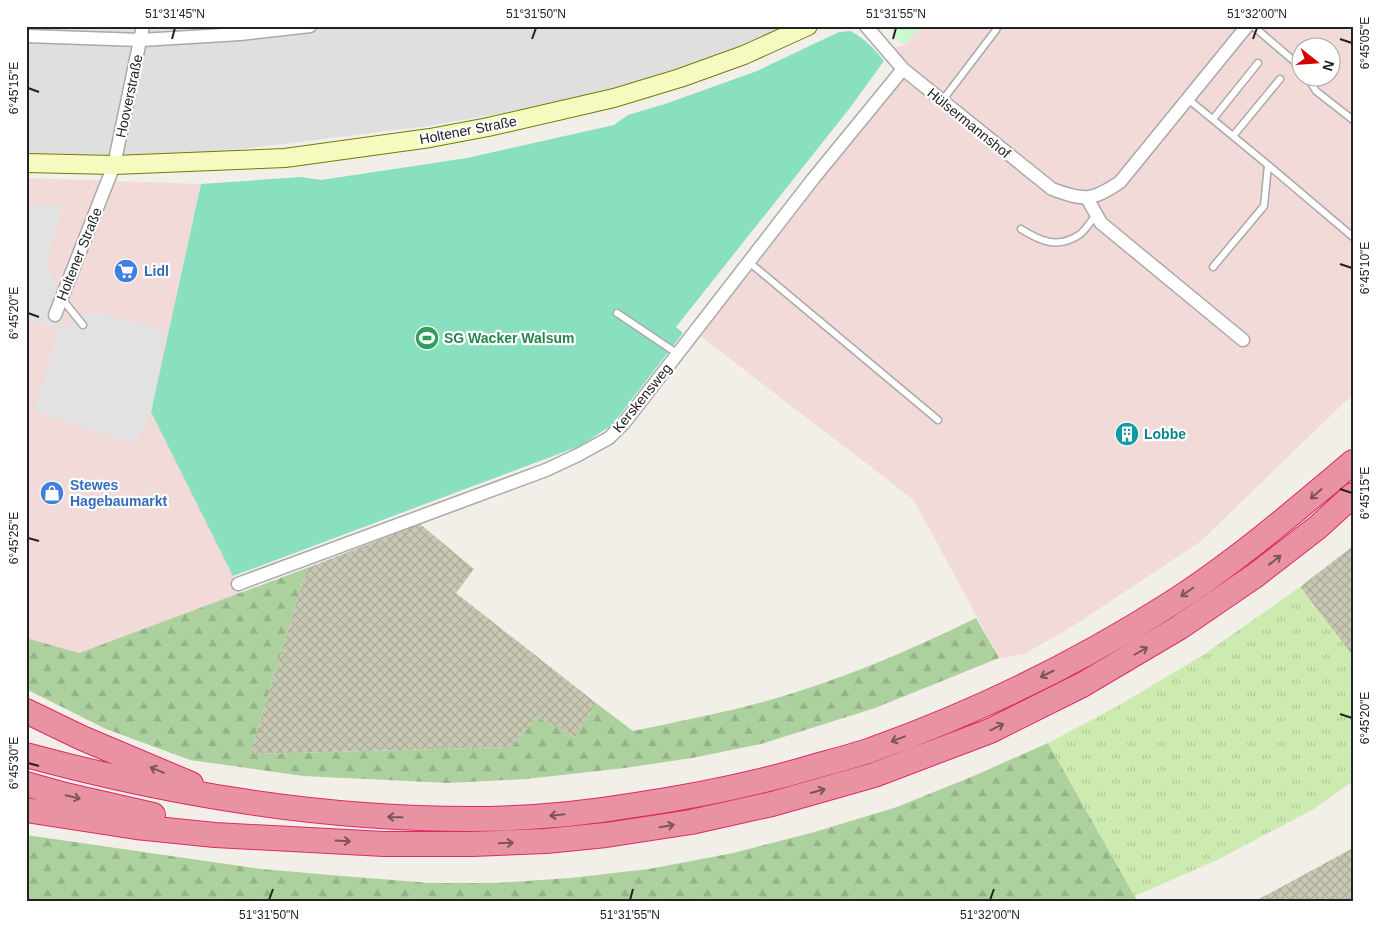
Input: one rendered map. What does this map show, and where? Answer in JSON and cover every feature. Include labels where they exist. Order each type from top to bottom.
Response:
[{"type":"highway","points":[[26,756],[144,785],[234,801],[299,810],[386,817],[473,819],[545,816],[606,810],[687,798],[768,780],[868,751],[976,709],[1072,662],[1167,606],[1236,558],[1353,462]]},
{"type":"highway","points":[[26,810],[136,827],[215,835],[384,844],[472,844],[546,841],[606,835],[690,822],[772,804],[874,775],[990,731],[1082,685],[1180,627],[1256,575],[1318,526],[1353,495]]},
{"type":"highway","points":[[26,711],[125,756],[234,801]]},
{"type":"highway","points":[[26,784],[139,812],[213,826],[295,838]]},
{"type":"street","name":"Hooverstraße","points":[[114,165],[143,26]]},
{"type":"street","points":[[26,36],[141,40],[240,34],[310,26]]},
{"type":"street","name":"Holtener Straße","points":[[26,163],[114,165],[285,158],[488,128],[614,98],[680,78],[744,55],[808,26]]},
{"type":"street","name":"Hülsermannshof","points":[[866,26],[903,69],[1052,189],[1069,195],[1087,198]]},
{"type":"street","points":[[1243,340],[1101,223],[1087,198],[1107,190],[1120,182],[1247,26]]},
{"type":"street","name":"Kerskensweg","points":[[238,584],[546,470],[609,438],[624,423],[813,179],[903,69]]},
{"type":"street","name":"Holtener Straße","points":[[55,315],[114,165]]},
{"type":"lane","points":[[942,101],[998,26]]},
{"type":"lane","points":[[1253,26],[1292,59]]},
{"type":"lane","points":[[1212,119],[1258,63]]},
{"type":"lane","points":[[1233,136],[1280,79]]},
{"type":"lane","points":[[1314,88],[1353,120]]},
{"type":"lane","points":[[1188,99],[1353,237]]},
{"type":"lane","points":[[1213,266],[1264,206],[1268,165]]},
{"type":"lane","points":[[1021,229],[1036,239],[1058,244],[1080,235],[1096,215]]},
{"type":"lane","points":[[749,262],[938,420]]},
{"type":"lane","points":[[61,298],[83,325]]},
{"type":"lane","points":[[618,313],[678,354]]},
{"type":"shaded area","points":[[26,26],[783,26],[744,55],[573,101],[428,126],[114,165],[26,153]]},
{"type":"shaded area","points":[[921,26],[1353,26],[1353,394],[1200,542],[1073,626],[1024,654],[999,658],[914,500],[695,332],[893,70],[893,48],[904,45]]},
{"type":"shaded area","points":[[26,178],[201,184],[151,412],[242,593],[78,653],[26,638]]},
{"type":"shaded area","points":[[26,203],[63,206],[47,259],[62,312],[59,328],[92,312],[148,325],[165,333],[151,412],[135,444],[34,411],[59,329],[26,319]]},
{"type":"shaded area","points":[[420,524],[474,569],[456,593],[596,703],[575,737],[537,717],[511,747],[250,754],[307,568]]},
{"type":"shaded area","points":[[1353,546],[1353,656],[1300,587]]},
{"type":"shaded area","points":[[1353,848],[1353,902],[1253,902],[1285,885]]},
{"type":"green space","points":[[890,26],[921,26],[904,45],[895,36]]},
{"type":"green space","points":[[850,31],[865,40],[884,61],[849,109],[676,327],[683,333],[612,425],[580,446],[233,576],[151,412],[201,184],[301,177],[321,180],[467,158],[614,125],[628,115],[668,103],[757,71],[839,32]]},
{"type":"green space","points":[[307,568],[250,754],[511,747],[537,717],[575,737],[596,703],[633,731],[744,707],[815,686],[897,655],[976,618],[999,658],[875,708],[761,744],[692,758],[625,768],[526,779],[449,783],[303,776],[190,760],[106,729],[26,689],[26,638],[79,653]]},
{"type":"green space","points":[[1300,587],[1353,656],[1353,781],[1314,809],[1217,860],[1135,896],[1048,743],[1116,707],[1203,655]]},
{"type":"green space","points":[[1048,743],[1138,902],[26,902],[26,835],[261,869],[430,883],[497,883],[570,878],[649,869],[733,853],[811,833],[897,807]]},
{"type":"place","name":"Lidl","points":[[126,271]]},
{"type":"place","name":"SG Wacker Walsum","points":[[427,338]]},
{"type":"place","name":"Lobbe","points":[[1127,434]]},
{"type":"place","name":"Stewes Hagebaumarkt","points":[[52,493]]}]
